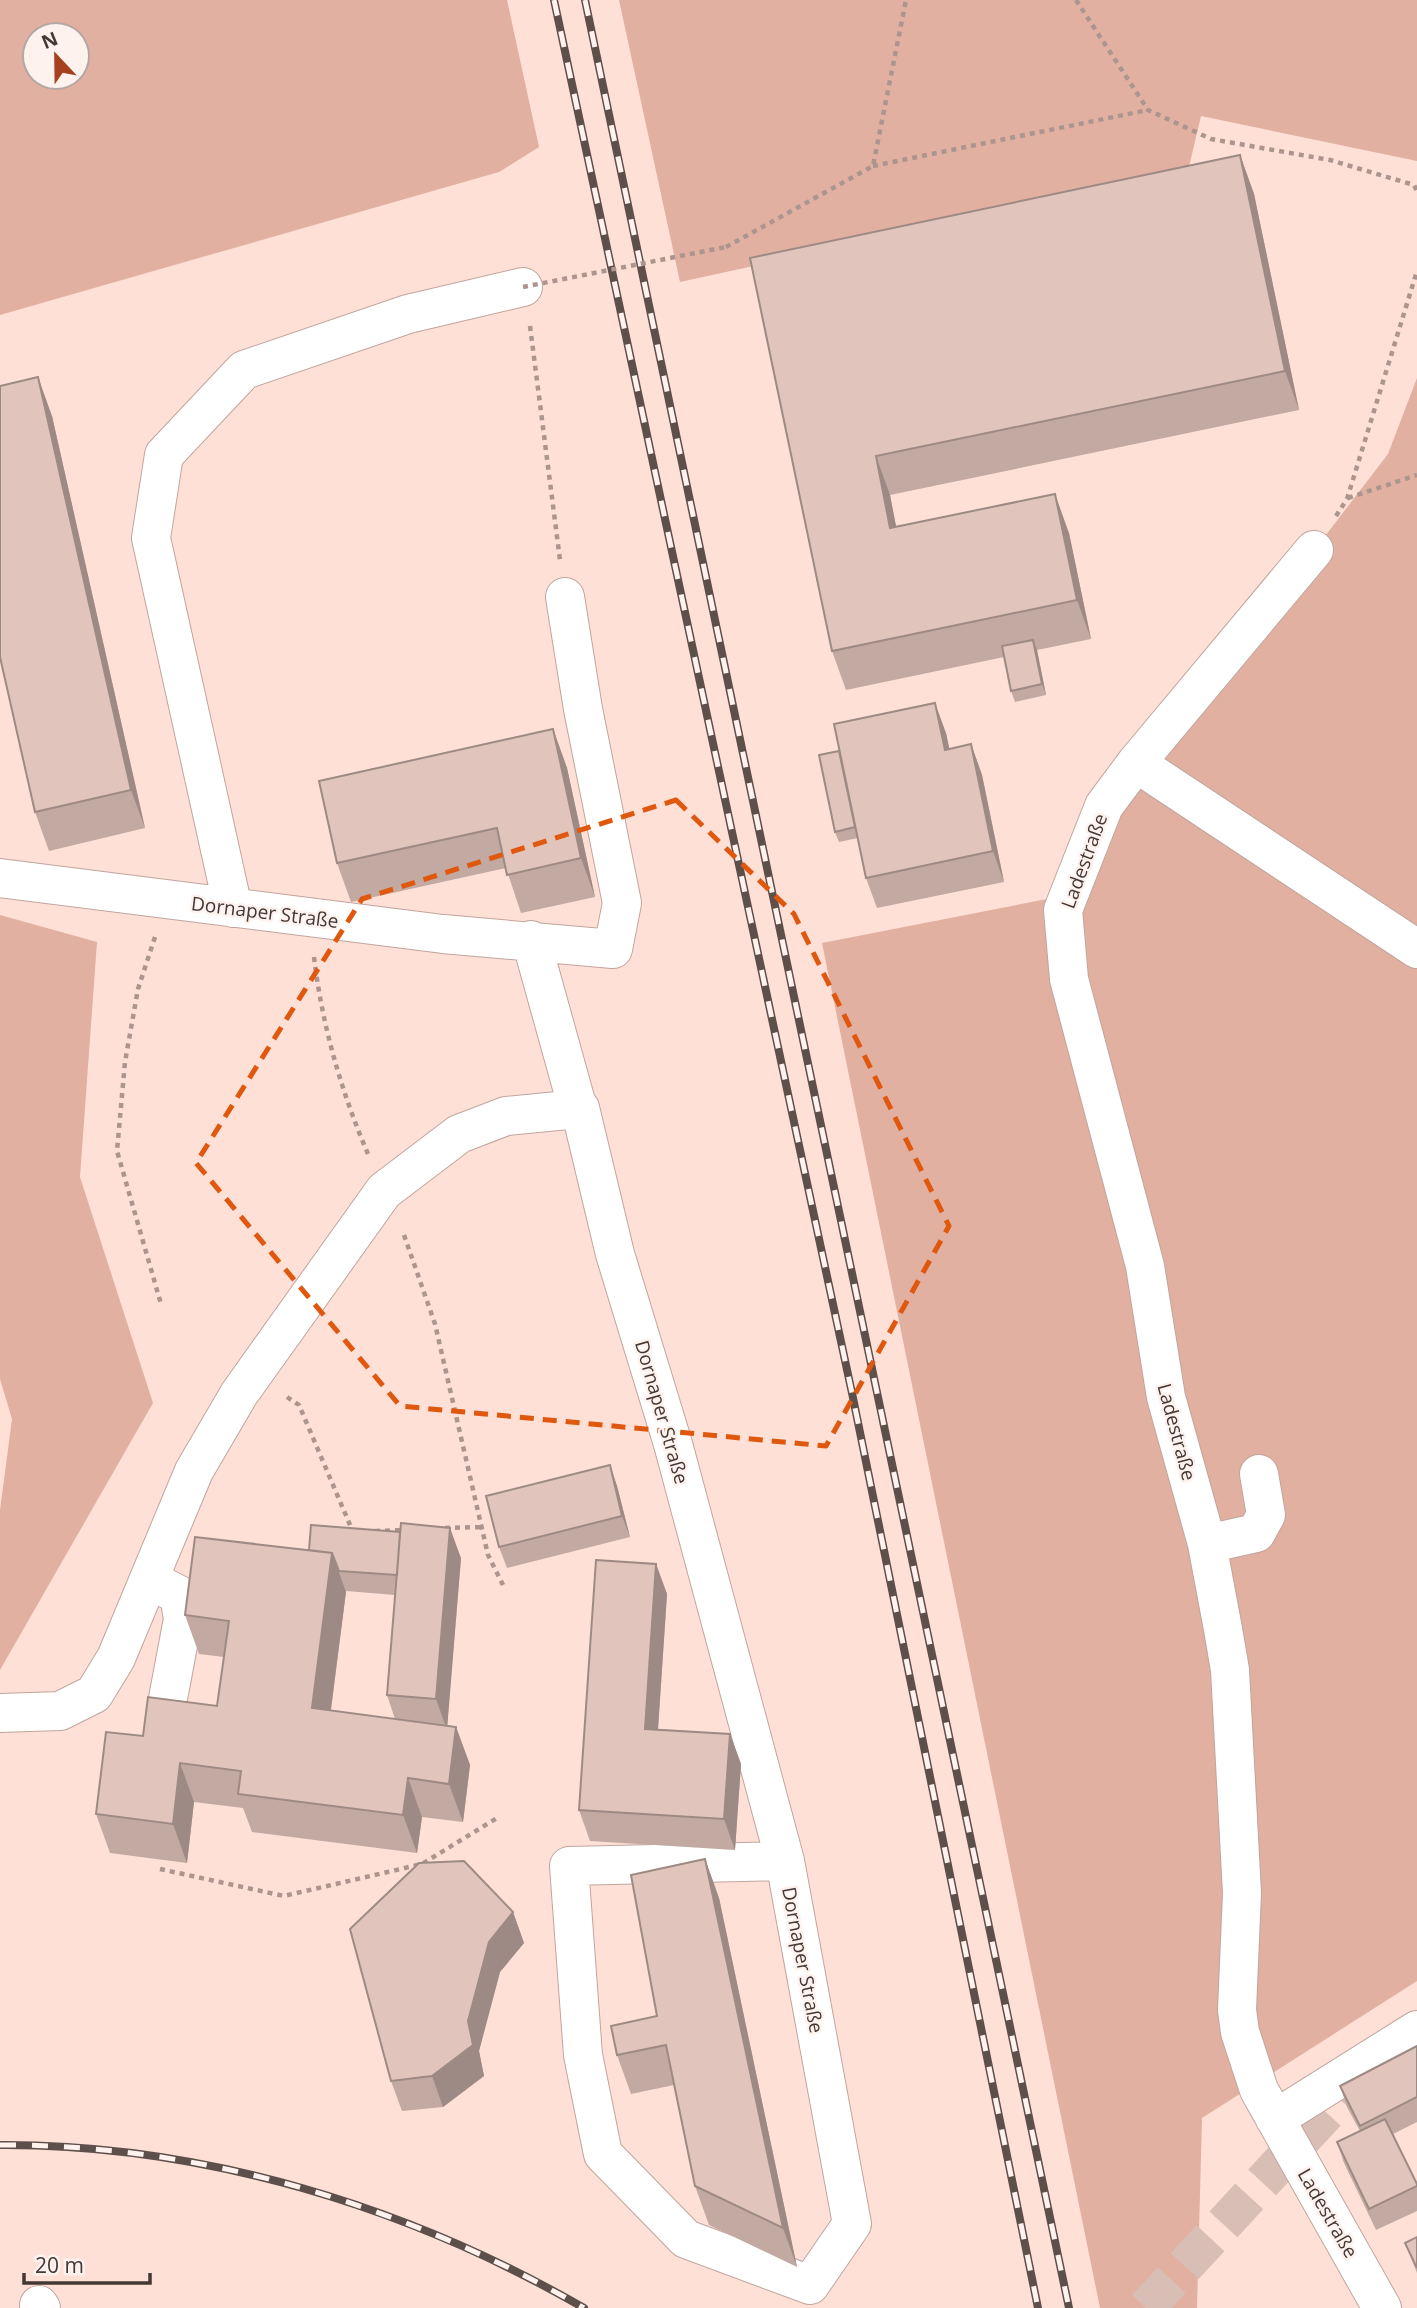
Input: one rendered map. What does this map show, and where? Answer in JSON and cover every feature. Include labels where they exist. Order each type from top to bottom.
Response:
[{"type":"street","points":[[233,908],[151,538],[164,455],[244,370],[408,314],[523,287]]},
{"type":"street","name":"Ladestraße","points":[[1314,550],[1136,763],[1104,806],[1063,910],[1069,979],[1146,1266],[1166,1397],[1207,1544],[1230,1670],[1242,1893],[1239,2021],[1246,2058],[1275,2119],[1382,2308]]},
{"type":"street","name":"Dornaper Straße","points":[[0,878],[443,934],[613,949],[622,904],[583,709],[565,597]]},
{"type":"street","points":[[1136,763],[1417,949]]},
{"type":"street","name":"Dornaper Straße","points":[[531,940],[578,1109],[580,1108],[615,1254],[673,1444],[785,1861],[852,2224],[810,2285],[686,2239],[603,2154],[583,2055],[569,1866],[785,1861]]},
{"type":"street","points":[[0,1713],[60,1711],[94,1694],[116,1658],[194,1471],[239,1394],[384,1191],[459,1134],[506,1116],[578,1109]]},
{"type":"street","points":[[1207,1544],[1256,1533],[1266,1516],[1259,1474]]},
{"type":"street","points":[[150,1580],[179,1595],[183,1619],[166,1709]]},
{"type":"street","points":[[1275,2119],[1417,2030]]},
{"type":"path","points":[[873,166],[906,0]]},
{"type":"path","points":[[1076,0],[1148,110],[1211,139],[1330,160],[1414,186],[1417,191]]},
{"type":"path","points":[[523,287],[726,247],[873,166],[1148,110]]},
{"type":"path","points":[[1314,550],[1347,499],[1417,271]]},
{"type":"path","points":[[530,330],[565,597]]},
{"type":"path","points":[[1347,499],[1417,475]]},
{"type":"path","points":[[161,1304],[117,1151],[125,1062],[138,989],[167,899]]},
{"type":"path","points":[[310,918],[319,995],[337,1068],[357,1129],[426,1292],[488,1555],[503,1585]]},
{"type":"path","points":[[299,1405],[353,1532],[418,1529]]},
{"type":"path","points":[[431,1529],[483,1527]]},
{"type":"path","points":[[160,1869],[284,1896],[422,1864],[497,1818]]},
{"type":"highlighted area","points":[[676,800],[794,914],[949,1226],[826,1446],[400,1406],[196,1163],[362,899]]},
{"type":"shaded area","points":[[0,0],[507,0],[539,147],[499,172],[0,315]]},
{"type":"shaded area","points":[[619,0],[1417,0],[1417,161],[1201,116],[1188,171],[680,282]]},
{"type":"shaded area","points":[[1417,378],[1417,1981],[1202,2118],[1197,2308],[1100,2308],[822,943],[1047,899],[1388,454]]},
{"type":"shaded area","points":[[0,915],[97,942],[80,1177],[153,1403],[0,1670],[0,1510],[12,1419],[0,1379]]},
{"type":"building","points":[[1240,155],[1285,371],[876,456],[890,528],[1055,494],[1077,600],[832,651],[750,258]]},
{"type":"building","points":[[38,377],[131,790],[35,812],[0,657],[0,386]]},
{"type":"building","points":[[1033,640],[1042,684],[1011,691],[1002,646]]},
{"type":"building","points":[[935,703],[945,750],[971,744],[993,851],[866,878],[834,724]]},
{"type":"building","points":[[553,729],[581,858],[507,875],[497,828],[337,863],[319,781]]},
{"type":"building","points":[[839,751],[855,827],[835,832],[819,755]]},
{"type":"building","points":[[610,1465],[622,1516],[499,1547],[486,1496]]},
{"type":"building","points":[[401,1523],[450,1528],[436,1699],[387,1695]]},
{"type":"building","points":[[311,1525],[400,1532],[397,1575],[339,1571],[332,1553],[309,1550]]},
{"type":"building","points":[[195,1537],[332,1553],[312,1708],[456,1727],[449,1784],[408,1778],[403,1815],[238,1794],[241,1771],[180,1763],[173,1824],[96,1814],[106,1732],[143,1736],[148,1697],[217,1706],[229,1621],[185,1615]]},
{"type":"building","points":[[596,1560],[656,1564],[645,1729],[730,1734],[724,1819],[579,1810]]},
{"type":"building","points":[[705,1859],[783,2228],[695,2186],[666,2045],[617,2055],[611,2026],[657,2016],[631,1875]]},
{"type":"building","points":[[464,1861],[513,1912],[489,1942],[468,2021],[473,2045],[432,2076],[391,2081],[350,1929],[419,1863]]},
{"type":"building","points":[[1417,2046],[1417,2097],[1360,2126],[1340,2086]]},
{"type":"building","points":[[1385,2119],[1417,2186],[1369,2209],[1337,2142]]},
{"type":"building","points":[[1417,2237],[1417,2268],[1405,2243]]},
{"type":"tunnel","points":[[1146,2308],[1368,2068]]},
{"type":"railway","points":[[554,0],[852,1393],[1038,2308]]},
{"type":"railway","points":[[585,0],[1069,2308]]},
{"type":"railway","points":[[0,2145],[76,2148],[153,2156],[303,2188],[448,2240],[517,2272],[584,2308]]}]
